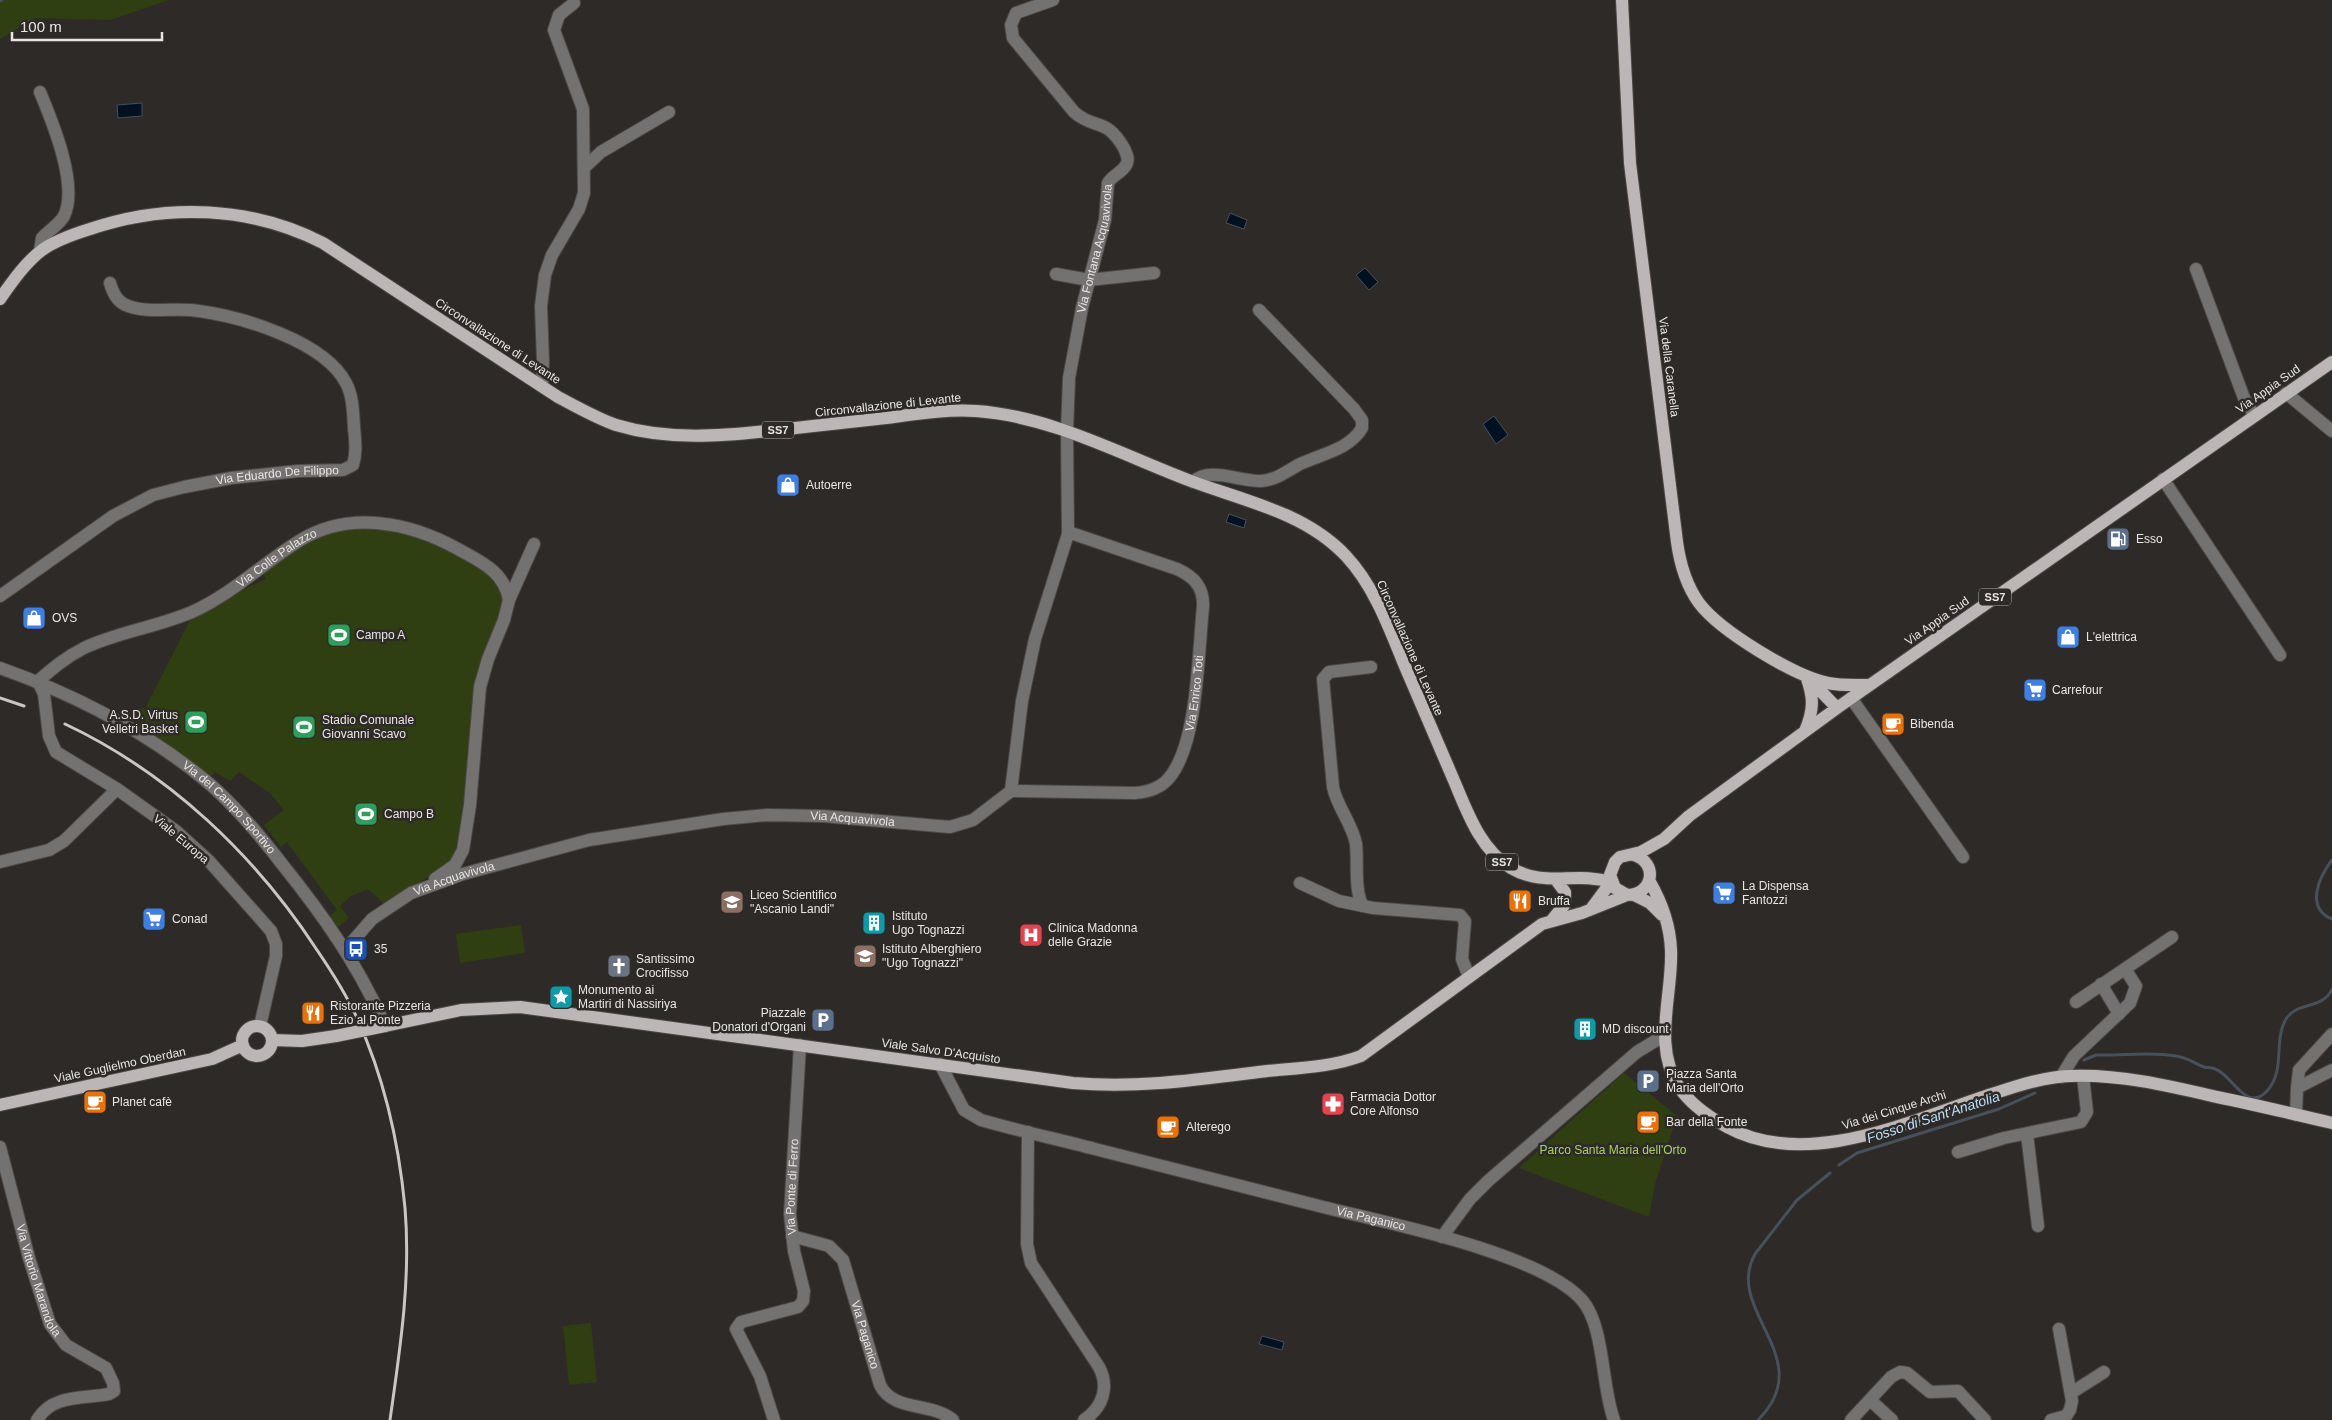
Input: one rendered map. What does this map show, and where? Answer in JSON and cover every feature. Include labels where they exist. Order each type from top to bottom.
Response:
[{"type":"main road","name":"Via della Caranella","points":[[1622,0],[1630,163],[1680,561],[1693,594],[1712,618],[1740,639],[1806,676],[1838,685],[1870,685]]},
{"type":"main road","name":"Circonvallazione di Levante","points":[[0,299],[20,272],[40,252],[56,241],[106,224],[148,215],[212,212],[267,221],[299,232],[331,247],[574,406],[607,422],[636,430],[670,435],[723,436],[965,411],[1008,416],[1066,432],[1193,482],[1291,517],[1326,538],[1348,558],[1376,600],[1466,810],[1484,843],[1510,867],[1538,878],[1556,880],[1576,876],[1612,882]]},
{"type":"main road","name":"Via Appia Sud","points":[[1634,854],[1664,839],[1689,816],[1851,698],[2332,362]]},
{"type":"main road","name":"Via della Caranella","points":[[1806,676],[1837,708]]},
{"type":"main road","points":[[1805,731],[1813,706],[1812,693],[1806,676]]},
{"type":"main road","name":"SS7","points":[[1650,882],[1650,868],[1664,839]]},
{"type":"main road","name":"SS7","points":[[1576,876],[1615,862],[1627,854],[1634,854]]},
{"type":"main road","points":[[1634,854],[1646,861],[1650,868]]},
{"type":"main road","points":[[1615,862],[1610,874],[1612,882],[1620,892],[1650,903],[1667,921]]},
{"type":"main road","points":[[1552,920],[1566,904],[1566,892],[1556,880]]},
{"type":"main road","points":[[1591,909],[1612,882]]},
{"type":"main road","points":[[1631,895],[1641,892],[1650,882]]},
{"type":"main road","name":"Via dei Cinque Archi","points":[[1650,882],[1667,921],[1672,966],[1665,1035],[1666,1052],[1672,1074],[1680,1089],[1694,1104],[1715,1120],[1742,1134],[1782,1145],[1818,1144],[1856,1137],[2026,1083],[2061,1077],[2083,1076],[2114,1078],[2180,1089],[2332,1122]]},
{"type":"main road","name":"Viale Salvo D'Acquisto","points":[[386,1026],[461,1010],[504,1006],[940,1064],[1045,1080],[1105,1084],[1175,1082],[1351,1059],[1370,1051],[1530,931],[1552,920],[1574,915],[1631,895]]},
{"type":"main road","points":[[260,1026],[268,1030],[272,1040],[268,1050],[260,1055],[251,1054],[243,1045],[242,1038],[247,1030],[260,1026]]},
{"type":"main road","points":[[272,1040],[302,1041],[386,1026]]},
{"type":"main road","name":"Viale Guglielmo Oberdan","points":[[0,1104],[212,1059],[243,1045]]},
{"type":"street","name":"Via Fontana Acquavivola","points":[[1053,0],[1016,13],[1011,25],[1013,38],[1032,59],[1064,103],[1081,118],[1111,130],[1128,157],[1125,167],[1108,184],[1105,220],[1072,363],[1066,432]]},
{"type":"street","points":[[542,386],[541,301],[544,280],[552,255],[582,202],[584,168],[583,109],[554,27],[558,15],[574,3]]},
{"type":"street","points":[[40,92],[58,139],[67,187],[65,214],[57,225],[42,238],[40,252]]},
{"type":"street","points":[[584,168],[601,152],[669,112]]},
{"type":"street","points":[[2196,269],[2244,398],[2254,415]]},
{"type":"street","points":[[1056,274],[1090,280],[1154,273]]},
{"type":"street","name":"Via Eduardo De Filippo","points":[[0,596],[113,516],[153,495],[184,486],[231,478],[298,471],[342,470],[353,465],[355,437],[349,391],[339,373],[320,356],[278,334],[236,318],[195,310],[144,309],[129,306],[118,299],[110,282]]},
{"type":"street","points":[[1193,482],[1200,477],[1210,475],[1254,481],[1273,478],[1338,448],[1362,428],[1362,420],[1354,409],[1259,310]]},
{"type":"street","points":[[2286,393],[2332,431]]},
{"type":"street","points":[[1011,791],[1022,701],[1029,663],[1042,612],[1064,550],[1068,532],[1066,432]]},
{"type":"street","points":[[2163,479],[2280,655]]},
{"type":"street","name":"Via Colle Palazzo","points":[[38,681],[62,661],[83,648],[172,620],[204,606],[240,584],[299,540],[348,522],[370,521],[391,525],[421,533],[451,545],[497,573],[504,582],[509,600]]},
{"type":"street","name":"Via Enrico Toti","points":[[1011,791],[1135,792],[1154,789],[1171,775],[1189,732],[1203,607],[1200,587],[1192,577],[1177,569],[1068,532]]},
{"type":"street","points":[[411,893],[453,867],[463,850],[471,798],[479,692],[488,659],[504,620],[509,600],[534,544]]},
{"type":"street","points":[[1364,906],[1360,896],[1354,837],[1334,794],[1323,679],[1325,674],[1332,671],[1371,667]]},
{"type":"street","name":"Via del Campo Sportivo","points":[[0,668],[38,681],[89,706],[145,738],[207,782],[260,836],[307,895],[346,949],[366,983],[386,1026]]},
{"type":"street","name":"Viale Europa","points":[[38,681],[44,694],[48,736],[56,752],[117,788],[176,831],[209,861],[271,930],[276,944],[276,956],[260,1026]]},
{"type":"street","points":[[1851,698],[1963,857]]},
{"type":"street","points":[[0,862],[49,850],[64,841],[117,788]]},
{"type":"street","name":"Via Acquavivola","points":[[346,949],[372,919],[411,893],[463,874],[596,838],[739,816],[814,815],[938,828],[955,826],[972,820],[1011,791]]},
{"type":"street","points":[[1300,883],[1340,901],[1364,906],[1464,914],[1462,958],[1469,977]]},
{"type":"street","points":[[2076,1002],[2172,937]]},
{"type":"street","points":[[2061,1077],[2070,1059],[2130,1003],[2136,992],[2135,984],[2125,969]]},
{"type":"street","points":[[2102,984],[2119,1014]]},
{"type":"street","points":[[2296,1115],[2299,1070],[2332,1034]]},
{"type":"street","points":[[1442,1237],[1470,1199],[1488,1181],[1637,1052],[1665,1035]]},
{"type":"street","name":"Via Ponte di Ferro","points":[[774,1420],[760,1376],[736,1329],[741,1322],[798,1307],[804,1301],[804,1291],[792,1236],[791,1198],[800,1045]]},
{"type":"street","name":"Via Paganico","points":[[940,1064],[967,1112],[984,1121],[1442,1237],[1529,1267],[1561,1283],[1582,1300],[1590,1313],[1597,1332],[1605,1386],[1614,1420]]},
{"type":"street","points":[[2297,1088],[2332,1070]]},
{"type":"street","points":[[1958,1152],[2027,1134],[2072,1126],[2083,1120],[2087,1107],[2083,1076]]},
{"type":"street","points":[[1028,1132],[1027,1244],[1031,1263],[1098,1365],[1105,1383],[1100,1404],[1093,1414],[1084,1420]]},
{"type":"street","points":[[2027,1134],[2038,1226]]},
{"type":"street","name":"Via Vittorio Marandola","points":[[0,1147],[29,1258],[50,1324],[66,1345],[106,1368],[114,1386],[114,1390],[109,1394],[55,1402],[44,1409],[37,1420]]},
{"type":"street","name":"Via Paganico","points":[[792,1236],[827,1245],[837,1251],[843,1260],[880,1385],[885,1393],[895,1400],[936,1410],[954,1420]]},
{"type":"street","points":[[2051,1420],[2064,1418],[2069,1413],[2072,1404],[2059,1329]]},
{"type":"street","points":[[1851,1420],[1893,1375],[1904,1372],[1930,1392],[1958,1392],[1985,1420]]},
{"type":"street","points":[[2071,1393],[2104,1372]]},
{"type":"street","points":[[1870,1400],[1892,1420]]},
{"type":"green space","points":[[0,0],[169,0],[110,20],[35,18],[0,39]]},
{"type":"green space","name":"Stadio Comunale Giovanni Scavo","points":[[353,524],[377,525],[442,545],[496,578],[504,601],[502,620],[474,687],[467,810],[457,855],[445,867],[418,883],[386,906],[368,889],[351,896],[340,906],[349,918],[338,927],[329,916],[337,910],[287,842],[281,847],[264,825],[284,810],[270,793],[239,772],[230,781],[215,772],[210,777],[133,725],[141,708],[145,709],[192,616],[215,604],[218,607],[242,590],[266,579],[263,574],[305,542],[313,539],[316,540],[321,535]]},
{"type":"green space","points":[[521,925],[525,953],[460,963],[456,934]]},
{"type":"green space","name":"Parco Santa Maria dell'Orto","points":[[1624,1073],[1677,1116],[1655,1184],[1649,1217],[1519,1168]]},
{"type":"green space","points":[[591,1323],[597,1382],[569,1385],[563,1326]]},
{"type":"water","points":[[142,103],[142,116],[118,118],[117,105]]},
{"type":"water","points":[[1230,213],[1247,220],[1244,229],[1226,223]]},
{"type":"water","points":[[1365,268],[1378,282],[1369,290],[1356,275]]},
{"type":"water","points":[[1494,416],[1508,435],[1496,444],[1483,424]]},
{"type":"water","points":[[1229,514],[1246,520],[1244,528],[1226,522]]},
{"type":"water","points":[[1262,1336],[1284,1342],[1282,1350],[1259,1344]]},
{"type":"waterway","name":"Fosso di Sant'Anatolia","points":[[2332,860],[2319,883],[2317,892],[2319,908],[2332,919]]},
{"type":"waterway","name":"Fosso di Sant'Anatolia","points":[[2084,1060],[2096,1055],[2156,1054],[2180,1057],[2204,1067],[2214,1068],[2246,1095],[2252,1098],[2259,1097],[2273,1083],[2278,1065],[2280,1037],[2286,1019],[2291,1013],[2323,1000],[2332,989]]},
{"type":"waterway","name":"Fosso di Sant'Anatolia","points":[[1839,1165],[1857,1153],[1999,1109],[2035,1093]]},
{"type":"waterway","name":"Fosso di Sant'Anatolia","points":[[1758,1420],[1774,1397],[1779,1376],[1776,1355],[1758,1315],[1751,1295],[1748,1275],[1755,1254],[1797,1200],[1830,1173]]},
{"type":"railway","points":[[0,698],[24,706]]},
{"type":"railway","points":[[65,724],[103,744],[140,767],[207,820],[237,850],[293,915],[333,975],[357,1018],[367,1040],[389,1111],[399,1160],[405,1208],[406,1288],[390,1420]]},
{"type":"place","name":"Autoerre","points":[[788,485]]},
{"type":"place","name":"Esso","points":[[2118,539]]},
{"type":"place","name":"OVS","points":[[34,618]]},
{"type":"place","name":"Campo A","points":[[339,635]]},
{"type":"place","name":"L'elettrica","points":[[2068,637]]},
{"type":"place","name":"Carrefour","points":[[2035,690]]},
{"type":"place","name":"A.S.D. Virtus Velletri Basket","points":[[196,722]]},
{"type":"place","name":"Bibenda","points":[[1893,724]]},
{"type":"place","name":"Stadio Comunale Giovanni Scavo","points":[[304,727]]},
{"type":"place","name":"Campo B","points":[[366,814]]},
{"type":"place","name":"La Dispensa Fantozzi","points":[[1724,893]]},
{"type":"place","name":"Bruffa","points":[[1520,901]]},
{"type":"place","name":"Liceo Scientifico \"Ascanio Landi\"","points":[[732,902]]},
{"type":"place","name":"Conad","points":[[154,919]]},
{"type":"place","name":"Istituto Ugo Tognazzi","points":[[874,923]]},
{"type":"place","name":"Clinica Madonna delle Grazie","points":[[1031,935]]},
{"type":"place","name":"35","points":[[356,949]]},
{"type":"place","name":"Istituto Alberghiero \"Ugo Tognazzi\"","points":[[865,956]]},
{"type":"place","name":"Santissimo Crocifisso","points":[[619,966]]},
{"type":"place","name":"Monumento ai Martiri di Nassiriya","points":[[561,997]]},
{"type":"place","name":"Ristorante Pizzeria Ezio al Ponte","points":[[313,1013]]},
{"type":"place","name":"Piazzale Donatori d'Organi","points":[[823,1020]]},
{"type":"place","name":"MD discount","points":[[1585,1029]]},
{"type":"place","name":"Piazza Santa Maria dell'Orto","points":[[1648,1081]]},
{"type":"place","name":"Planet cafè","points":[[95,1102]]},
{"type":"place","name":"Farmacia Dottor Core Alfonso","points":[[1333,1104]]},
{"type":"place","name":"Bar della Fonte","points":[[1648,1122]]},
{"type":"place","name":"Alterego","points":[[1168,1127]]}]
